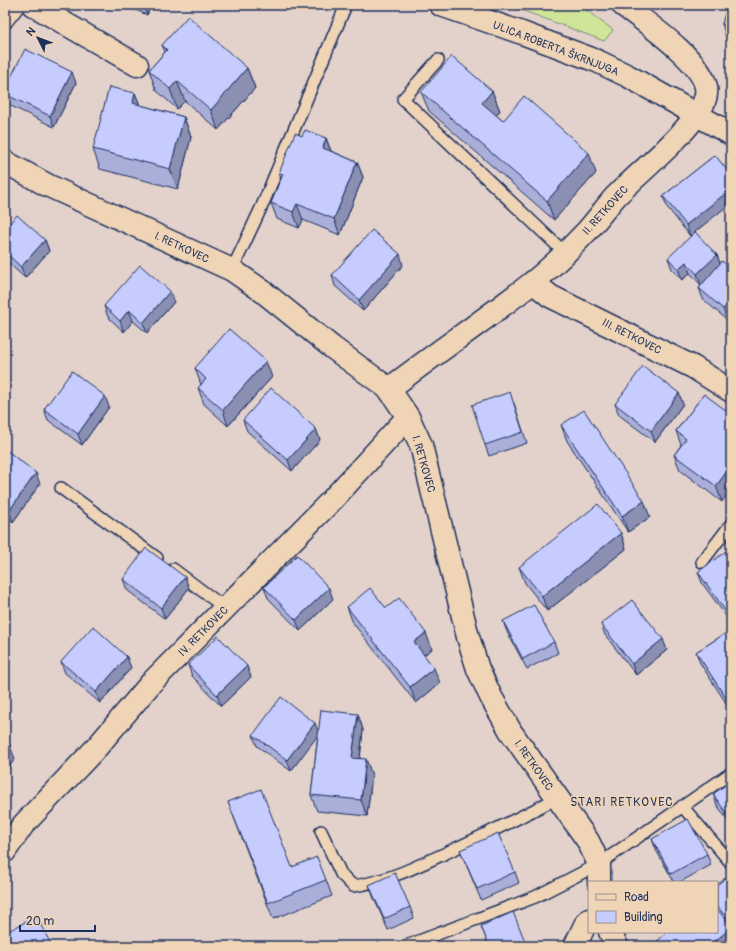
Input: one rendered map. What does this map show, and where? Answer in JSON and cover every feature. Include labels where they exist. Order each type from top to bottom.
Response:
[{"type":"street","points":[[33,5],[137,65]]},
{"type":"street","name":"ULICA ROBERTA ŠKRNJUGA","points":[[441,5],[597,61],[628,76],[696,116],[731,134]]},
{"type":"street","name":"II. RETKOVEC","points":[[389,388],[533,282],[588,230],[612,200],[682,133],[696,116],[706,98],[706,86],[698,71],[681,52],[623,5]]},
{"type":"street","name":"I. RETKOVEC","points":[[5,162],[47,185],[232,270],[261,290],[333,348],[389,388],[408,417],[421,445],[468,637],[478,669],[491,697],[511,732],[588,841],[599,873]]},
{"type":"street","name":"III. RETKOVEC","points":[[533,282],[550,296],[693,367],[731,391]]},
{"type":"street","name":"IV. RETKOVEC","points":[[5,850],[23,825],[97,747],[152,682],[332,500],[408,417]]},
{"type":"street","points":[[575,946],[588,921]]},
{"type":"street","points":[[610,933],[617,946]]},
{"type":"lane","points":[[5,24],[20,5]]},
{"type":"lane","points":[[232,270],[262,206],[346,5]]},
{"type":"lane","points":[[438,60],[403,99],[565,253]]},
{"type":"lane","points":[[61,488],[225,608]]},
{"type":"lane","points":[[702,562],[731,524]]},
{"type":"lane","points":[[406,946],[599,873],[682,806],[731,772]]},
{"type":"lane","points":[[321,831],[341,874],[353,886],[368,884],[416,867],[513,822],[557,798]]},
{"type":"lane","points":[[682,806],[731,863]]},
{"type":"green space","points":[[506,5],[579,5],[613,30],[604,41]]},
{"type":"building","points":[[727,5],[731,5],[731,26],[722,24]]},
{"type":"building","points":[[188,16],[247,68],[211,110],[177,81],[170,89],[149,70],[167,50],[162,45]]},
{"type":"building","points":[[25,49],[72,72],[50,116],[5,94],[5,89]]},
{"type":"building","points":[[452,56],[492,91],[482,103],[503,121],[524,96],[589,153],[547,201],[421,92]]},
{"type":"building","points":[[109,87],[135,93],[133,103],[184,117],[170,169],[93,149]]},
{"type":"building","points":[[305,130],[326,138],[323,148],[357,162],[334,219],[297,204],[293,212],[271,203],[283,174],[279,173],[295,133],[302,136]]},
{"type":"building","points":[[715,155],[731,175],[731,189],[686,225],[663,196]]},
{"type":"building","points":[[17,215],[45,240],[21,267],[5,252],[5,228]]},
{"type":"building","points":[[372,230],[400,254],[359,300],[332,275]]},
{"type":"building","points":[[695,232],[717,255],[697,274],[686,262],[678,269],[668,258]]},
{"type":"building","points":[[722,261],[731,269],[731,301],[723,309],[699,288]]},
{"type":"building","points":[[140,265],[170,291],[143,323],[129,310],[120,321],[104,306]]},
{"type":"building","points":[[229,329],[266,361],[223,410],[198,388],[206,379],[195,368]]},
{"type":"building","points":[[643,366],[679,393],[651,431],[615,404]]},
{"type":"building","points":[[72,371],[105,396],[78,434],[44,409]]},
{"type":"building","points":[[271,388],[316,429],[288,460],[243,420]]},
{"type":"building","points":[[510,392],[523,432],[485,445],[472,405]]},
{"type":"building","points":[[704,394],[731,414],[731,466],[716,486],[674,455],[686,439],[676,431]]},
{"type":"building","points":[[584,410],[644,501],[622,516],[561,425]]},
{"type":"building","points":[[5,449],[36,473],[9,511],[5,508]]},
{"type":"building","points":[[598,504],[621,533],[542,596],[519,567]]},
{"type":"building","points":[[146,548],[185,577],[161,608],[123,579]]},
{"type":"building","points":[[729,549],[731,552],[731,610],[727,613],[698,572]]},
{"type":"building","points":[[297,555],[329,588],[296,620],[264,587]]},
{"type":"building","points":[[370,588],[386,608],[399,598],[426,633],[414,642],[434,668],[410,687],[347,607]]},
{"type":"building","points":[[632,600],[663,639],[632,664],[601,624]]},
{"type":"building","points":[[534,605],[554,642],[523,659],[503,621]]},
{"type":"building","points":[[93,626],[127,657],[96,692],[61,662]]},
{"type":"building","points":[[731,630],[731,695],[726,698],[696,652]]},
{"type":"building","points":[[218,636],[247,666],[217,695],[188,665]]},
{"type":"building","points":[[281,697],[315,723],[287,760],[253,735]]},
{"type":"building","points":[[321,710],[358,714],[352,758],[366,759],[361,800],[311,795]]},
{"type":"building","points":[[5,740],[9,743],[5,749]]},
{"type":"building","points":[[731,781],[731,820],[713,794]]},
{"type":"building","points":[[261,789],[292,867],[317,857],[326,880],[268,903],[228,802]]},
{"type":"building","points":[[688,819],[707,854],[671,874],[652,839]]},
{"type":"building","points":[[498,833],[515,872],[477,889],[460,850]]},
{"type":"building","points":[[395,873],[410,907],[384,919],[369,885]]},
{"type":"building","points":[[730,874],[731,875],[731,923],[718,907],[718,884]]},
{"type":"building","points":[[718,910],[731,926],[731,928],[709,946],[659,946],[656,942],[667,933],[718,933]]},
{"type":"building","points":[[513,912],[527,946],[489,946],[481,926]]},
{"type":"building","points":[[36,916],[52,946],[5,946],[5,933]]},
{"type":"district","name":"STARI RETKOVEC","points":[[622,802]]}]
